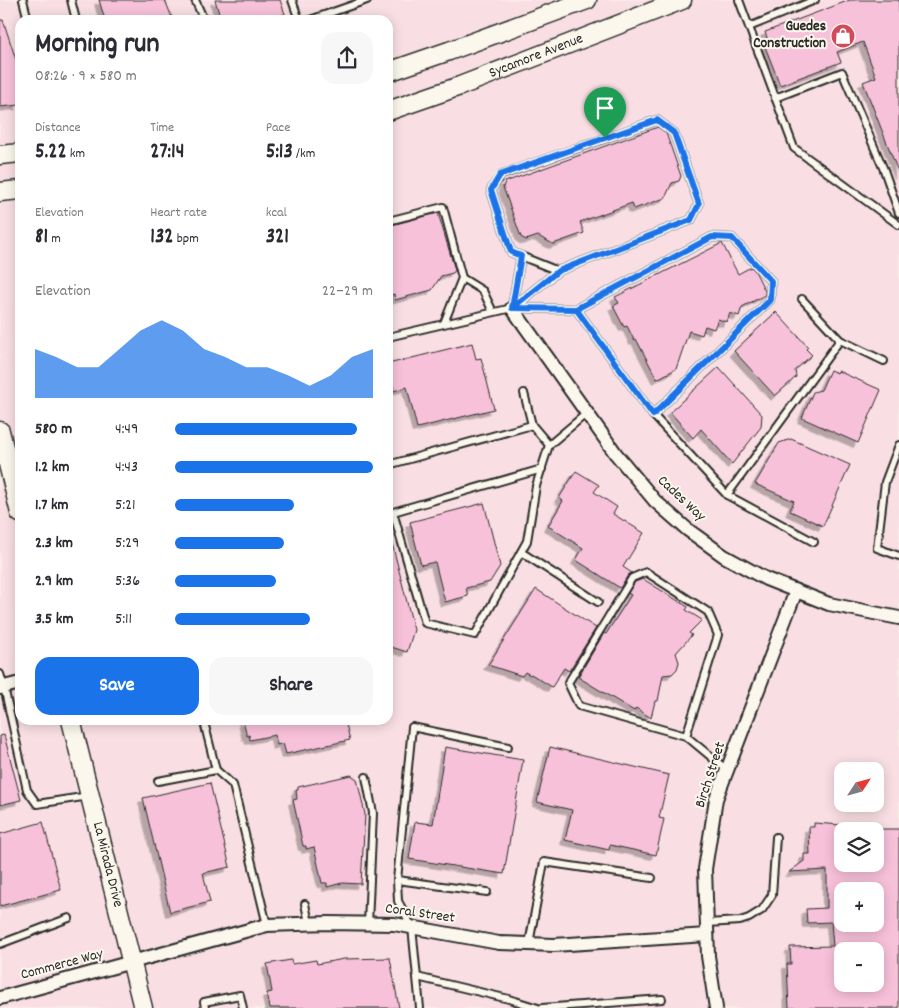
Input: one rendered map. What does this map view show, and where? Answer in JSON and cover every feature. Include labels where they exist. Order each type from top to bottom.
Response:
[{"type":"main road","points":[[393,70],[449,52],[587,0]]},
{"type":"main road","name":"Sycamore Avenue","points":[[393,109],[460,86],[682,0]]},
{"type":"main road","points":[[0,155],[15,154]]},
{"type":"main road","points":[[0,192],[15,190]]},
{"type":"main road","points":[[0,431],[15,492]]},
{"type":"main road","name":"La Mirada Drive","points":[[72,725],[144,1008]]},
{"type":"street","name":"Cades Way","points":[[512,308],[616,454],[655,501],[688,530],[724,556],[766,579],[829,604],[899,618]]},
{"type":"street","name":"Birch Street","points":[[716,1008],[708,956],[705,869],[716,800],[796,591]]},
{"type":"street","points":[[2,687],[15,684]]},
{"type":"street","name":"Coral Street","points":[[133,962],[267,925],[309,923],[394,924],[499,943],[554,946],[707,929]]},
{"type":"street","name":"Commerce Way","points":[[1,995],[133,962]]},
{"type":"lane","points":[[23,0],[27,15]]},
{"type":"lane","points":[[71,0],[75,15]]},
{"type":"lane","points":[[195,0],[202,15]]},
{"type":"lane","points":[[292,0],[297,15]]},
{"type":"lane","points":[[324,15],[367,0]]},
{"type":"lane","points":[[739,0],[794,148],[899,224]]},
{"type":"lane","points":[[749,27],[815,0]]},
{"type":"lane","points":[[775,98],[842,72],[884,170],[899,214]]},
{"type":"lane","points":[[512,308],[558,271],[691,220],[699,204],[674,133],[657,120],[500,175],[491,190],[511,252],[558,271]]},
{"type":"lane","points":[[393,220],[443,208],[462,278],[444,323]]},
{"type":"lane","points":[[393,336],[512,308],[576,309],[712,237],[732,238],[771,281],[770,300],[653,415]]},
{"type":"lane","points":[[512,308],[521,256]]},
{"type":"lane","points":[[462,278],[483,291],[493,312]]},
{"type":"lane","points":[[802,300],[840,340],[884,362]]},
{"type":"lane","points":[[576,309],[653,415],[727,495],[814,542]]},
{"type":"lane","points":[[727,495],[840,340]]},
{"type":"lane","points":[[524,393],[532,426],[549,445]]},
{"type":"lane","points":[[393,522],[425,623],[475,634],[527,541],[536,486],[549,445],[587,413]]},
{"type":"lane","points":[[393,464],[532,426]]},
{"type":"lane","points":[[899,445],[885,482],[878,548],[899,556]]},
{"type":"lane","points":[[393,511],[542,469]]},
{"type":"lane","points":[[521,552],[598,602]]},
{"type":"lane","points":[[686,736],[718,635],[708,612],[646,572],[632,578],[568,683],[579,706],[686,736],[728,770]]},
{"type":"lane","points":[[0,674],[27,790],[37,804],[90,795]]},
{"type":"lane","points":[[205,726],[216,770],[233,784],[267,925]]},
{"type":"lane","points":[[420,1008],[412,927],[398,901],[397,880],[412,727],[508,747]]},
{"type":"lane","points":[[158,781],[216,770]]},
{"type":"lane","points":[[366,777],[373,813],[368,924]]},
{"type":"lane","points":[[707,929],[750,918],[762,910],[772,895],[776,837]]},
{"type":"lane","points":[[529,944],[544,862],[652,878]]},
{"type":"lane","points":[[397,880],[487,892]]},
{"type":"lane","points":[[305,904],[309,923]]},
{"type":"lane","points":[[0,944],[69,918]]},
{"type":"lane","points":[[417,977],[509,999],[538,1008]]},
{"type":"lane","points":[[205,1008],[204,1002],[240,995],[243,1008]]},
{"type":"lane","points":[[542,1008],[662,999]]},
{"type":"shaded area","points":[[0,0],[899,0],[899,1008],[0,1008]]},
{"type":"building","points":[[99,0],[165,0],[171,15],[104,15]]},
{"type":"building","points":[[215,0],[280,0],[285,14],[282,15],[220,15]]},
{"type":"building","points":[[850,0],[899,0],[899,174],[863,82],[876,77],[863,42],[837,52],[841,62],[780,85],[764,44],[769,43],[765,32]]},
{"type":"building","points":[[0,20],[3,20],[15,57],[15,106],[0,107]]},
{"type":"building","points":[[658,127],[666,133],[681,176],[679,181],[672,183],[665,198],[634,209],[632,203],[580,222],[584,233],[553,244],[538,236],[526,240],[521,237],[503,187],[505,182]]},
{"type":"building","points":[[438,213],[455,270],[453,273],[441,276],[432,290],[395,300],[393,294],[393,225]]},
{"type":"building","points":[[722,243],[738,274],[751,267],[755,271],[765,291],[765,295],[742,307],[739,316],[730,313],[727,322],[718,319],[714,329],[705,326],[702,335],[689,331],[676,369],[657,379],[636,339],[634,340],[627,326],[624,327],[613,306],[619,303],[615,297]]},
{"type":"building","points":[[776,312],[808,347],[806,349],[812,355],[795,370],[796,377],[775,396],[734,351]]},
{"type":"building","points":[[472,343],[476,359],[481,358],[494,409],[417,428],[407,387],[394,391],[393,363]]},
{"type":"building","points":[[719,367],[762,415],[761,427],[732,464],[701,429],[693,438],[670,412]]},
{"type":"building","points":[[830,370],[837,373],[838,371],[881,390],[858,443],[802,418],[813,392],[821,390]]},
{"type":"building","points":[[791,439],[850,465],[823,526],[790,511],[794,501],[755,484],[779,443]]},
{"type":"building","points":[[576,471],[599,485],[594,492],[617,507],[613,514],[644,533],[623,567],[632,573],[628,575],[620,588],[576,560],[583,548],[548,526],[563,501],[559,498]]},
{"type":"building","points":[[484,503],[500,566],[490,582],[466,588],[468,596],[445,602],[435,562],[421,565],[410,522]]},
{"type":"building","points":[[393,547],[414,630],[407,652],[393,648]]},
{"type":"building","points":[[643,579],[688,607],[686,610],[702,620],[689,633],[692,635],[676,653],[679,662],[677,669],[672,674],[663,675],[658,701],[655,701],[651,718],[636,708],[634,711],[578,677],[604,633],[606,634],[631,595],[628,593],[635,582]]},
{"type":"building","points":[[536,589],[596,628],[569,671],[564,668],[552,687],[531,674],[525,672],[522,676],[488,665]]},
{"type":"building","points":[[244,725],[346,725],[350,740],[286,754],[283,743],[277,745],[275,735],[250,740],[249,735],[247,736]]},
{"type":"building","points":[[4,735],[21,800],[0,805],[0,736]]},
{"type":"building","points":[[445,747],[523,760],[504,874],[409,859],[415,822],[433,824]]},
{"type":"building","points":[[550,747],[669,775],[659,818],[664,819],[656,855],[610,845],[609,850],[565,840],[572,810],[537,802]]},
{"type":"building","points":[[351,775],[357,779],[365,814],[361,884],[342,883],[327,887],[327,883],[322,883],[314,847],[306,849],[306,846],[303,846],[293,800],[297,799],[296,790],[298,790],[298,787]]},
{"type":"building","points":[[210,783],[230,867],[203,873],[210,902],[170,912],[143,798]]},
{"type":"building","points":[[43,822],[61,890],[0,906],[0,834]]},
{"type":"building","points":[[814,823],[834,824],[834,872],[884,872],[884,829],[899,829],[899,1008],[789,1008],[787,964],[791,964],[790,947],[833,946],[831,922],[807,923],[806,909],[827,908],[827,870],[789,872],[804,861],[804,854],[810,854],[809,827],[814,827]]},
{"type":"building","points":[[390,958],[399,1008],[270,1008],[267,993],[272,992],[267,964],[291,960],[292,964],[316,960],[317,964],[344,959]]},
{"type":"place","name":"Guedes Construction","points":[[843,36]]},
{"type":"route","points":[[605,138],[500,175],[491,190],[511,252],[521,256],[512,308],[576,309],[653,415],[770,300],[771,281],[732,238],[712,237],[576,309],[512,308],[558,271],[691,220],[699,204],[674,133],[657,120],[605,138]]}]
